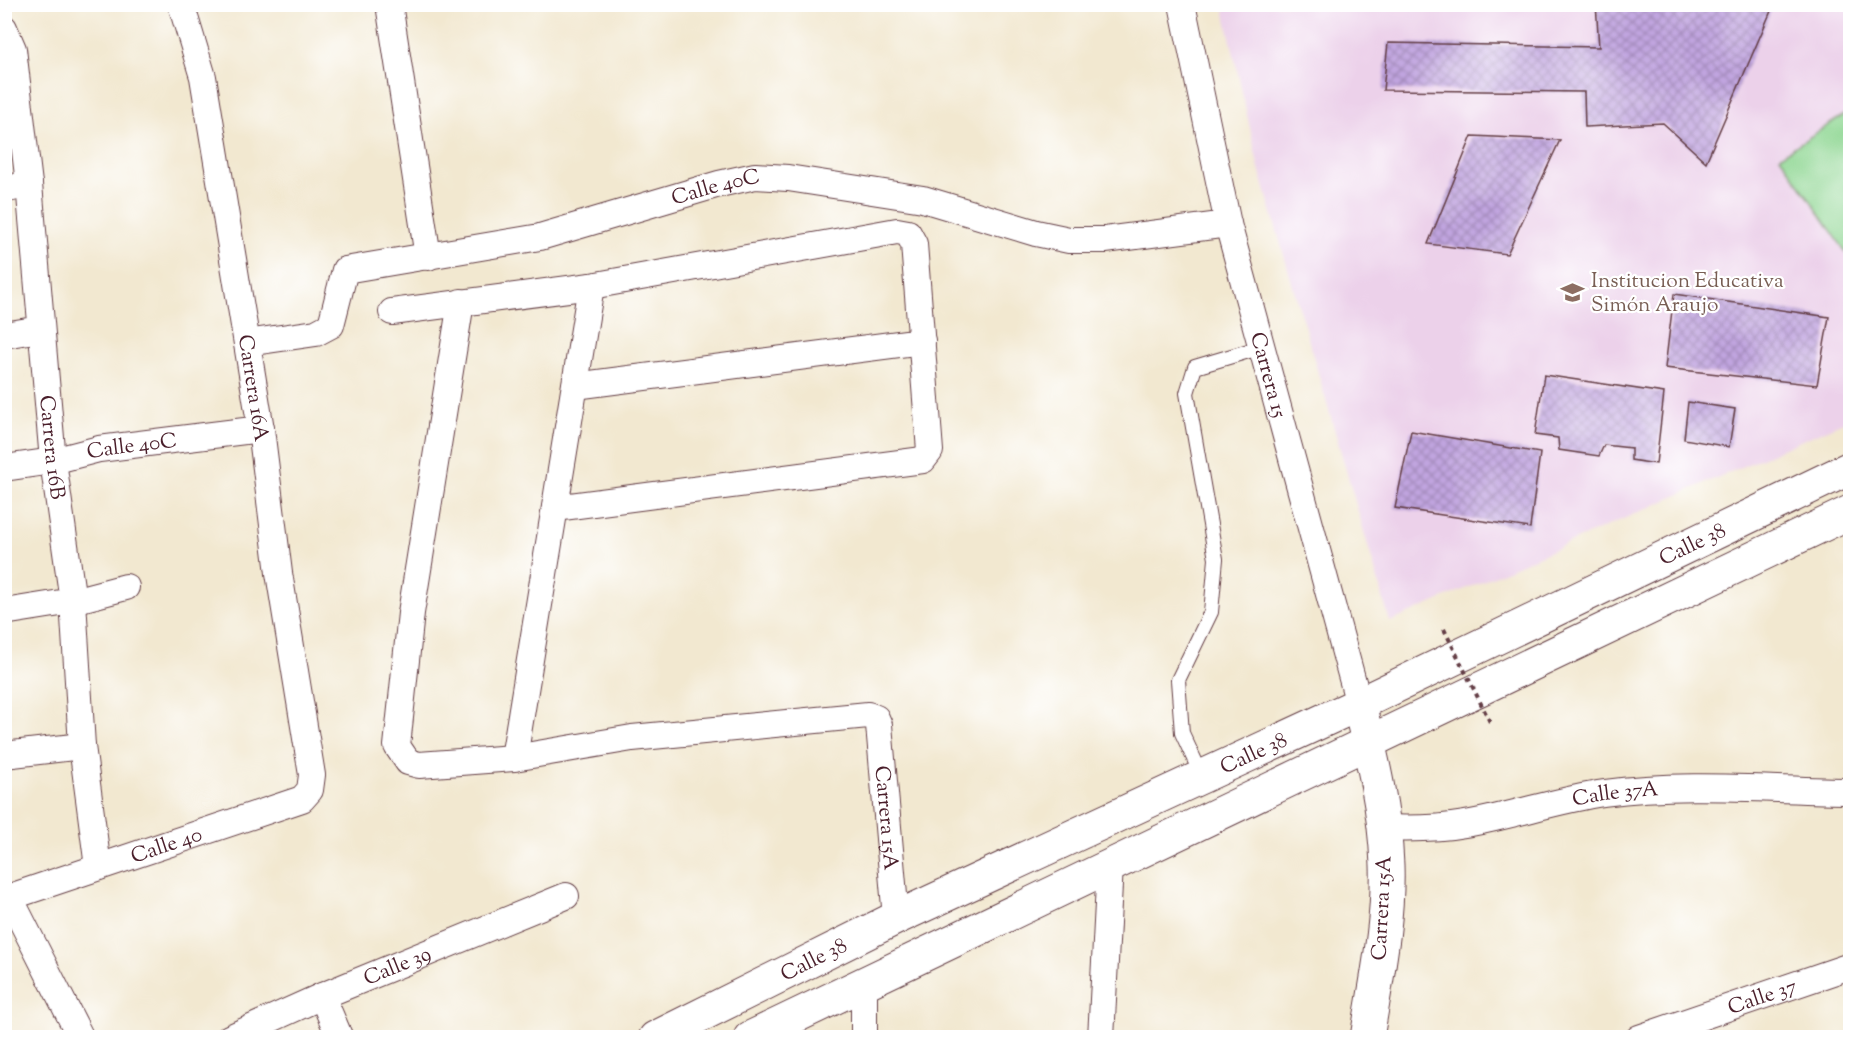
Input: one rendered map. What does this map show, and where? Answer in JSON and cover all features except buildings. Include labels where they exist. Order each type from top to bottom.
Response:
[{"type":"main road","name":"Calle 38","points":[[655,1038],[896,918],[1359,704],[1851,468]]},
{"type":"main road","name":"Calle 38","points":[[750,1038],[1369,742],[1523,671],[1851,512]]},
{"type":"main road","name":"Carrera 15","points":[[1359,704],[1369,742]]},
{"type":"main road","name":"Carrera 15A","points":[[1368,1038],[1384,914],[1387,866],[1369,742]]},
{"type":"street","name":"Carrera 16A","points":[[181,4],[203,77],[261,429],[280,585],[312,775]]},
{"type":"street","points":[[389,4],[428,257]]},
{"type":"street","name":"Carrera 15","points":[[1182,4],[1228,224],[1359,704]]},
{"type":"street","name":"Carrera 16B","points":[[7,43],[17,187],[40,329],[53,461],[73,601],[82,746],[98,867]]},
{"type":"street","name":"Calle 40C","points":[[247,343],[316,333],[331,325],[345,270],[540,237],[719,184],[755,176],[788,178],[923,199],[1036,233],[1069,240],[1105,240],[1228,224]]},
{"type":"street","points":[[392,312],[591,286],[897,231],[908,233],[914,244],[930,451],[923,460],[555,508]]},
{"type":"street","points":[[461,302],[411,613],[396,746],[408,762],[419,765],[514,758],[591,286]]},
{"type":"street","points":[[4,335],[40,329]]},
{"type":"street","points":[[575,387],[922,341]]},
{"type":"street","name":"Calle 40C","points":[[4,468],[53,461],[99,449],[261,429]]},
{"type":"street","points":[[4,612],[73,601],[126,587]]},
{"type":"street","name":"Carrera 15A","points":[[514,758],[632,738],[868,715],[876,718],[879,725],[896,918]]},
{"type":"street","points":[[4,755],[82,746]]},
{"type":"street","name":"Calle 40","points":[[7,899],[302,799],[310,790],[312,775]]},
{"type":"street","name":"Calle 37A","points":[[1383,828],[1423,830],[1466,824],[1603,793],[1658,788],[1851,791]]},
{"type":"street","points":[[1101,1038],[1110,865]]},
{"type":"street","name":"Calle 39","points":[[229,1038],[322,996],[566,896]]},
{"type":"street","points":[[7,899],[81,1038]]},
{"type":"street","name":"Calle 37","points":[[1639,1038],[1851,966]]},
{"type":"street","points":[[864,982],[864,1038]]},
{"type":"street","points":[[322,996],[340,1038]]},
{"type":"lane","points":[[1202,776],[1182,733],[1178,680],[1211,612],[1216,559],[1186,393],[1195,367],[1262,347]]},
{"type":"path","points":[[1444,629],[1490,722]]},
{"type":"shaded area","name":"Institucion Educativa Simón Araujo","points":[[1223,5],[1850,5],[1850,419],[1390,622],[1258,165]]},
{"type":"green space","points":[[1850,111],[1850,258],[1780,156]]},
{"type":"place","name":"Institucion Educativa Simón Araujo","points":[[1573,292]]}]
